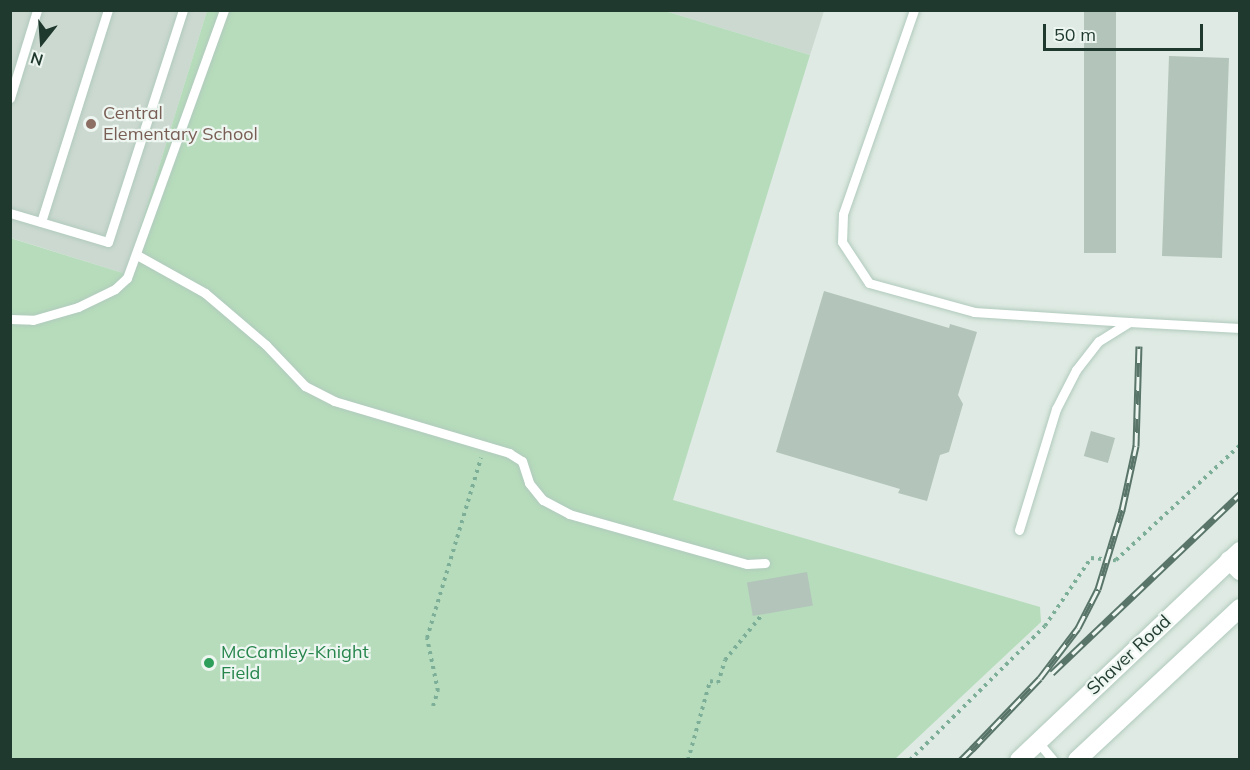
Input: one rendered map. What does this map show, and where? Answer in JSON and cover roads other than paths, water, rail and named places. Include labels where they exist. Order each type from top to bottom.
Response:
[{"type":"main road","name":"Shaver Road","points":[[1019,759],[1236,561]]},
{"type":"main road","points":[[1077,759],[1239,608]]},
{"type":"lane","points":[[10,98],[37,10]]},
{"type":"lane","points":[[41,222],[108,10]]},
{"type":"lane","points":[[10,213],[108,242],[183,10]]},
{"type":"lane","points":[[10,319],[33,320],[78,307],[115,289],[127,278],[224,10]]},
{"type":"lane","points":[[914,10],[843,214],[842,242],[869,283],[974,312],[1239,328]]},
{"type":"lane","points":[[137,255],[205,293],[266,345],[305,386],[334,401],[509,453],[522,462],[529,483],[543,501],[569,514],[747,564],[765,563]]},
{"type":"lane","points":[[1019,530],[1056,409],[1076,370],[1099,341],[1129,322]]},
{"type":"lane","points":[[1038,742],[1053,759]]},
{"type":"railway","points":[[972,749],[1040,678],[1078,628],[1098,589],[1122,510],[1136,446],[1139,346]]},
{"type":"railway","points":[[1052,673],[1240,494]]},
{"type":"railway","points":[[961,760],[978,743]]},
{"type":"place","name":"Central Elementary School","points":[[91,124]]},
{"type":"place","name":"McCamley-Knight Field","points":[[209,663]]}]
